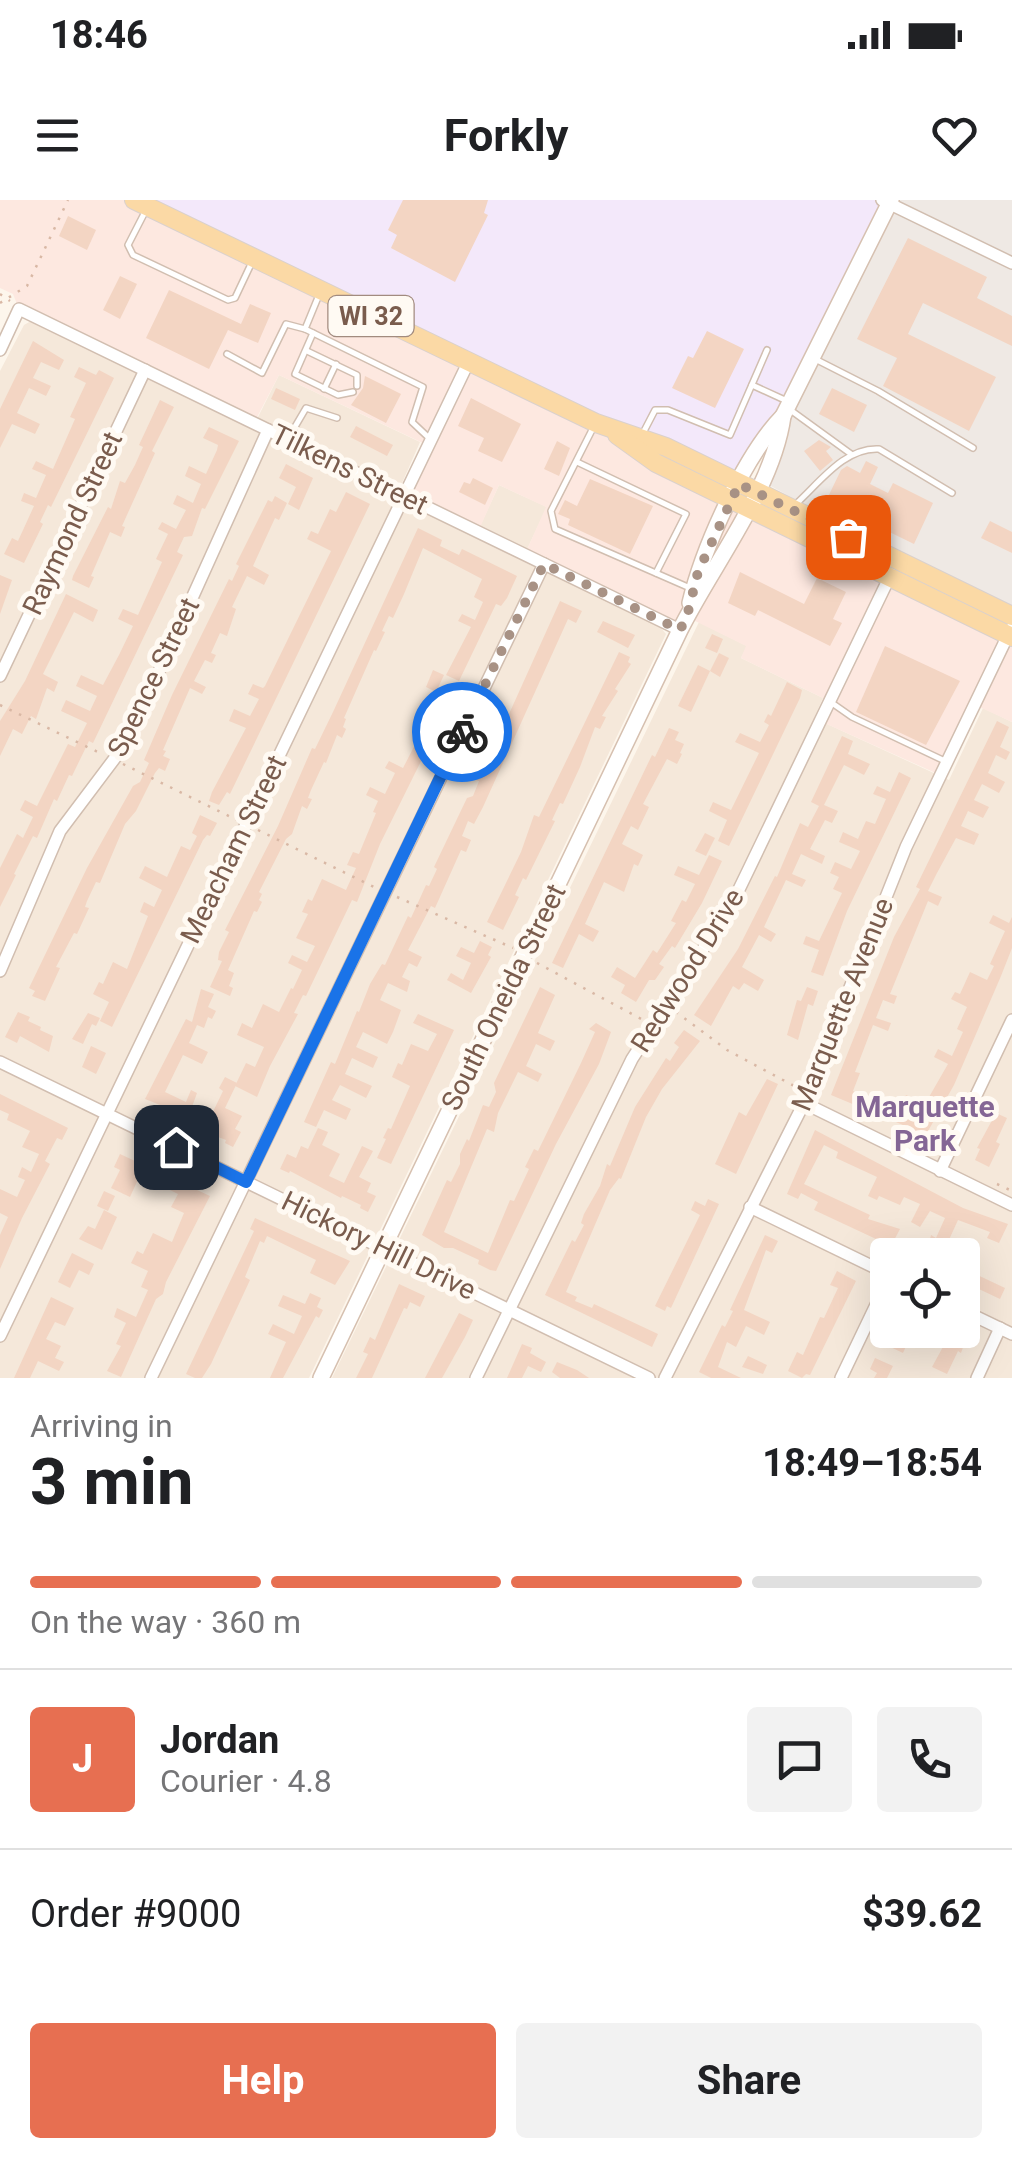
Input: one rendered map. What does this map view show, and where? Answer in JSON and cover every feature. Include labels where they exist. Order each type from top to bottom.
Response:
[{"type":"main road","name":"WI 32","points":[[141,204],[468,363],[603,426],[640,438],[743,496],[1011,629]]},
{"type":"main road","name":"WI 32","points":[[603,426],[656,463],[790,509],[893,569]]},
{"type":"street","points":[[888,201],[1012,263]]},
{"type":"street","name":"South Oneida Street","points":[[683,623],[698,572],[780,442],[787,408],[888,201]]},
{"type":"street","points":[[0,350],[19,309]]},
{"type":"street","name":"Tilkens Street","points":[[19,309],[544,564],[683,623]]},
{"type":"street","name":"Meacham Street","points":[[0,1336],[468,363]]},
{"type":"street","name":"Raymond Street","points":[[0,676],[145,370]]},
{"type":"street","name":"Spence Street","points":[[0,971],[60,831],[127,742],[268,430]]},
{"type":"street","name":"South Oneida Street","points":[[321,1378],[683,623],[712,578],[743,496]]},
{"type":"street","points":[[152,1378],[544,564]]},
{"type":"street","name":"Redwood Drive","points":[[476,1378],[632,1059],[731,906],[893,569]]},
{"type":"street","name":"Marquette Avenue","points":[[665,1378],[806,1098],[906,847],[1011,629]]},
{"type":"street","points":[[940,1171],[1012,1020]]},
{"type":"street","name":"Hickory Hill Drive","points":[[0,1062],[649,1378]]},
{"type":"street","points":[[806,1098],[940,1171],[1012,1205]]},
{"type":"street","points":[[750,1207],[870,1267]]},
{"type":"street","points":[[841,1378],[870,1315]]},
{"type":"street","points":[[977,1378],[1006,1331],[980,1319]]},
{"type":"lane","points":[[141,204],[128,245],[134,255],[228,300],[235,298],[253,258]]},
{"type":"lane","points":[[305,329],[320,291]]},
{"type":"lane","points":[[227,354],[262,373],[286,324],[305,329],[423,387],[412,422],[430,439]]},
{"type":"lane","points":[[306,350],[358,376],[355,389],[338,395],[296,374],[313,333]]},
{"type":"lane","points":[[640,438],[654,410],[668,410],[730,435],[767,350]]},
{"type":"lane","points":[[812,357],[974,448]]},
{"type":"lane","points":[[324,388],[336,364]]},
{"type":"lane","points":[[752,385],[851,454]]},
{"type":"lane","points":[[288,439],[306,408],[337,418]]},
{"type":"lane","points":[[603,426],[551,511],[555,529],[693,589]]},
{"type":"lane","points":[[790,509],[851,454],[879,449],[952,494]]},
{"type":"lane","points":[[578,462],[686,514],[656,574]]},
{"type":"lane","points":[[830,702],[852,717],[947,762]]},
{"type":"path","points":[[0,303],[27,286],[68,200]]},
{"type":"path","points":[[0,294],[19,309]]},
{"type":"path","points":[[0,705],[385,893],[461,924],[654,1026]]},
{"type":"path","points":[[667,1005],[727,1050],[806,1098]]},
{"type":"path","points":[[995,1184],[1012,1191]]},
{"type":"shaded area","points":[[0,200],[134,200],[1012,632],[1012,722],[975,705],[940,775],[820,721],[829,701],[741,658],[746,646],[687,617],[680,630],[525,554],[546,507],[499,485],[478,532],[403,495],[427,445],[279,375],[254,423],[19,309],[13,294],[0,288]]},
{"type":"shaded area","points":[[134,200],[882,200],[890,204],[739,484]]},
{"type":"shaded area","points":[[882,200],[1012,200],[1012,616],[767,484],[780,442]]},
{"type":"shaded area","points":[[31,321],[252,429],[279,375],[420,442],[395,499],[475,537],[499,485],[547,507],[522,560],[661,628],[666,634],[309,1378],[0,1378],[0,371],[24,325]]},
{"type":"shaded area","points":[[699,622],[747,646],[741,658],[823,698],[814,718],[949,780],[983,708],[1012,722],[1012,1378],[332,1378]]},
{"type":"building","points":[[403,200],[488,200],[484,213],[488,215],[455,282],[391,248],[397,235],[388,230]]},
{"type":"building","points":[[68,216],[96,230],[87,250],[59,236]]},
{"type":"building","points":[[908,238],[987,277],[977,298],[1012,316],[1012,346],[923,303],[908,334],[996,377],[969,431],[883,386],[897,358],[857,339]]},
{"type":"building","points":[[120,276],[137,284],[120,319],[103,310]]},
{"type":"building","points":[[169,290],[241,324],[250,304],[271,313],[258,343],[228,330],[209,369],[146,338]]},
{"type":"building","points":[[707,331],[744,349],[715,408],[672,388],[688,356],[693,358]]},
{"type":"building","points":[[33,341],[64,360],[59,370],[41,362],[33,378],[51,386],[46,396],[29,388],[17,413],[40,424],[35,434],[12,424],[0,448],[0,409]]},
{"type":"building","points":[[79,367],[96,375],[99,370],[114,378],[51,507],[48,505],[24,563],[4,554],[12,538],[18,541],[34,506],[21,501],[24,493],[36,498],[46,475],[32,469],[36,461],[53,469],[75,419],[70,417],[86,383],[74,377]]},
{"type":"building","points":[[365,376],[401,394],[386,423],[351,405],[363,388]]},
{"type":"building","points":[[276,388],[300,399],[295,410],[271,399]]},
{"type":"building","points":[[832,388],[867,405],[854,432],[819,414]]},
{"type":"building","points":[[471,398],[521,424],[502,462],[478,451],[484,438],[458,426]]},
{"type":"building","points":[[160,400],[174,407],[152,451],[155,453],[122,526],[125,527],[121,537],[110,532],[89,588],[72,580],[73,576],[108,507],[111,509],[120,481],[125,483],[135,465],[143,447],[139,445]]},
{"type":"building","points":[[356,426],[393,445],[387,456],[350,437]]},
{"type":"building","points":[[209,427],[239,441],[205,509],[202,508],[192,536],[184,537],[177,552],[183,555],[93,743],[89,741],[57,801],[54,799],[37,838],[33,836],[0,907],[0,868],[17,834],[23,838],[33,817],[20,810],[25,800],[37,806],[68,744],[75,747],[87,723],[61,711],[66,700],[90,711],[97,696],[76,686],[81,675],[103,685],[119,655],[133,626],[118,619],[123,609],[138,615],[162,562],[156,559],[168,534],[158,529],[162,522],[176,529],[186,510],[173,504],[177,495],[193,503],[201,484],[185,476],[189,466],[206,474],[217,450],[218,445],[203,438]]},
{"type":"building","points":[[819,440],[831,447],[826,451],[833,460],[820,471],[804,451]]},
{"type":"building","points":[[557,441],[570,448],[559,476],[544,469]]},
{"type":"building","points":[[866,461],[878,467],[870,484],[888,493],[893,483],[933,503],[914,544],[826,501],[841,470],[847,466],[860,473]]},
{"type":"building","points":[[286,464],[313,478],[299,510],[288,504],[296,487],[279,478]]},
{"type":"building","points":[[473,478],[493,488],[485,505],[459,492],[464,482],[470,484]]},
{"type":"building","points":[[590,479],[653,506],[630,554],[568,525],[570,519],[558,514],[565,500],[577,506]]},
{"type":"building","points":[[346,492],[370,504],[230,794],[227,792],[219,805],[209,801],[246,728],[229,721],[234,709],[250,716],[259,699],[248,694],[253,684],[265,686],[331,551],[307,539],[311,531],[318,534],[330,509],[336,512]]},
{"type":"building","points":[[275,496],[287,503],[279,520],[275,518],[253,566],[269,575],[264,585],[247,576],[232,607],[236,609],[227,636],[220,633],[211,653],[216,655],[212,663],[205,660],[194,681],[206,687],[202,694],[190,688],[163,750],[163,756],[170,759],[165,771],[159,768],[155,773],[125,824],[100,883],[96,882],[87,901],[85,907],[89,908],[77,934],[74,933],[56,967],[60,968],[45,1001],[32,996],[35,991],[29,988],[87,868],[133,786],[140,782],[149,763],[144,760],[172,695],[229,579],[232,581],[239,566],[236,564],[268,500],[272,502]]},
{"type":"building","points":[[990,521],[1012,532],[1012,553],[981,538]]},
{"type":"building","points":[[418,528],[442,540],[440,546],[459,555],[462,549],[517,576],[501,606],[496,604],[459,681],[446,675],[471,627],[458,621],[462,614],[475,620],[483,602],[474,597],[482,579],[423,548],[344,718],[346,729],[342,738],[337,735],[311,790],[308,798],[312,799],[307,809],[302,806],[292,834],[259,892],[262,902],[254,911],[228,970],[234,973],[230,996],[210,987],[222,961],[218,960],[219,952],[229,932],[225,930],[333,712]]},
{"type":"building","points":[[740,572],[804,604],[817,578],[846,592],[833,619],[842,623],[830,646],[758,610],[755,616],[728,603]]},
{"type":"building","points":[[0,575],[12,580],[0,614]]},
{"type":"building","points":[[66,594],[98,610],[93,622],[74,612],[43,674],[58,682],[54,692],[47,688],[36,719],[31,716],[22,734],[13,729],[0,756],[0,721],[25,681]]},
{"type":"building","points":[[560,601],[582,611],[576,623],[568,619],[483,807],[474,824],[468,821],[462,836],[471,840],[466,852],[461,850],[435,908],[431,906],[408,950],[422,957],[417,967],[409,963],[402,977],[410,981],[407,992],[388,983],[380,1000],[401,1010],[393,1032],[387,1044],[363,1032],[356,1047],[378,1057],[373,1068],[352,1058],[345,1074],[372,1086],[366,1098],[340,1085],[332,1100],[351,1109],[346,1120],[324,1110],[316,1127],[304,1122],[370,984],[385,965],[426,885],[429,886],[437,869],[434,867],[467,798],[473,796],[479,781],[476,780]]},
{"type":"building","points":[[603,621],[635,635],[628,648],[597,632]]},
{"type":"building","points":[[712,634],[723,639],[717,653],[705,648]]},
{"type":"building","points":[[885,646],[960,681],[926,745],[856,712]]},
{"type":"building","points":[[619,652],[630,657],[631,664],[602,716],[606,717],[600,729],[595,727],[563,804],[560,803],[552,820],[555,821],[515,895],[519,897],[503,930],[487,922],[534,815],[539,817]]},
{"type":"building","points":[[719,653],[729,658],[720,677],[710,671]]},
{"type":"building","points":[[698,665],[710,671],[691,712],[678,706]]},
{"type":"building","points":[[433,670],[444,675],[436,692],[426,687]]},
{"type":"building","points":[[787,682],[802,690],[800,698],[729,846],[718,841],[727,820],[709,811],[713,802],[731,810],[759,753],[735,742],[740,733],[760,742],[769,725],[764,722],[768,714],[771,716]]},
{"type":"building","points":[[438,694],[451,699],[436,732],[432,730],[424,747],[427,749],[380,844],[357,902],[352,900],[306,996],[303,995],[294,1013],[298,1014],[257,1097],[235,1086],[246,1063],[255,1067],[264,1047],[237,1035],[242,1023],[252,1028],[263,1004],[279,1012],[293,989],[302,970],[288,963],[292,955],[307,962],[315,946],[296,938],[308,914],[302,912],[308,899],[312,901],[322,879],[346,890],[356,868],[347,865],[353,852],[359,854],[376,813],[373,812],[378,801],[366,795],[370,787],[385,794],[395,773],[385,768],[389,761],[403,768],[419,737],[412,734],[421,712],[428,716]]},
{"type":"building","points":[[997,721],[1009,727],[1000,747],[1010,752],[1006,760],[996,755],[988,773],[1005,782],[999,793],[982,784],[974,800],[989,807],[983,818],[968,811],[961,826],[979,834],[974,845],[956,838],[937,873],[928,891],[942,897],[938,906],[928,901],[890,994],[897,996],[894,1004],[883,1000],[876,1018],[891,1023],[888,1031],[873,1025],[855,1072],[860,1073],[853,1091],[880,1106],[897,1113],[906,1095],[925,1104],[948,1064],[934,1057],[938,1049],[952,1056],[963,1032],[957,1029],[967,1007],[951,999],[955,992],[960,994],[970,972],[987,980],[1005,931],[989,923],[993,915],[1009,923],[1012,917],[1012,948],[1001,976],[954,1085],[923,1140],[912,1135],[915,1130],[831,1095],[894,937],[920,889],[916,887]]},
{"type":"building","points":[[669,728],[679,732],[675,740],[684,744],[682,754],[677,764],[667,759],[643,804],[649,807],[638,830],[631,826],[622,844],[643,855],[638,866],[634,864],[624,892],[604,882],[585,924],[599,931],[593,942],[579,934],[563,968],[552,963],[652,755],[655,757]]},
{"type":"building","points":[[842,736],[853,741],[848,754],[870,764],[864,775],[844,765],[824,805],[838,811],[832,823],[825,820],[810,849],[825,856],[822,864],[801,854],[792,874],[806,880],[802,887],[786,880],[764,927],[776,934],[771,942],[759,935],[742,967],[764,980],[758,991],[744,983],[739,990],[733,986],[711,1026],[694,1015],[738,949],[777,877],[800,823],[808,827],[819,806],[811,802]]},
{"type":"building","points":[[899,772],[911,778],[847,911],[823,976],[811,972],[819,950],[803,944],[806,936],[819,941],[842,893],[833,889],[839,877],[830,873],[835,862],[851,869],[860,851],[839,842],[843,832],[858,839],[866,821],[875,824],[886,799],[873,794],[877,786],[890,792]]},
{"type":"building","points":[[200,815],[217,823],[203,840],[112,1027],[100,1021],[109,1002],[93,994],[99,982],[103,984],[113,962],[127,969],[148,916],[140,912],[144,902],[154,907],[162,890],[139,878],[145,866],[167,877],[181,846],[190,850]]},
{"type":"building","points":[[705,833],[715,838],[706,856],[695,851]]},
{"type":"building","points":[[709,855],[722,861],[702,903],[675,948],[672,946],[659,964],[664,967],[655,980],[649,980],[636,1002],[621,993],[625,985],[611,977],[617,967],[635,978],[653,950],[657,953],[676,923],[671,921],[682,900],[686,902],[695,884],[674,875],[678,866],[699,875]]},
{"type":"building","points":[[480,941],[492,947],[488,955],[491,957],[471,993],[447,980],[451,973],[463,980],[471,963],[456,956],[461,947],[474,953]]},
{"type":"building","points":[[540,987],[555,995],[538,1033],[555,1041],[550,1051],[536,1044],[526,1066],[542,1074],[538,1082],[518,1072],[498,1113],[494,1132],[487,1129],[444,1232],[488,1253],[510,1200],[514,1201],[529,1169],[525,1167],[534,1149],[538,1151],[595,1032],[589,1029],[596,1023],[611,1032],[599,1064],[496,1271],[422,1235],[447,1180],[451,1182],[460,1164],[460,1154],[483,1105],[489,1107],[496,1092],[494,1083]]},
{"type":"building","points":[[807,987],[818,991],[813,1006],[808,1004],[798,1040],[787,1035],[797,1000],[801,1001]]},
{"type":"building","points":[[201,989],[214,994],[208,1007],[216,1011],[212,1019],[208,1017],[204,1028],[197,1025],[189,1043],[208,1052],[202,1064],[183,1055],[165,1092],[186,1102],[191,1090],[197,1093],[189,1115],[185,1115],[145,1099],[186,1019],[192,1022]]},
{"type":"building","points":[[18,1012],[53,1036],[49,1052],[20,1036],[17,1043],[5,1037]]},
{"type":"building","points":[[88,1013],[100,1018],[96,1026],[92,1024],[83,1044],[72,1039]]},
{"type":"building","points":[[418,1014],[454,1030],[391,1164],[377,1158],[410,1086],[392,1077],[411,1044],[428,1051],[437,1034],[413,1023]]},
{"type":"building","points":[[684,1030],[700,1041],[662,1089],[646,1117],[621,1179],[610,1190],[566,1292],[577,1297],[575,1301],[592,1308],[594,1304],[658,1334],[652,1347],[545,1295],[572,1240],[575,1242],[584,1225],[584,1214],[635,1107],[666,1058],[670,1061],[679,1047],[674,1043]]},
{"type":"building","points":[[91,1046],[106,1053],[96,1074],[82,1067]]},
{"type":"building","points":[[225,1077],[237,1083],[225,1108],[242,1116],[235,1129],[241,1132],[233,1147],[226,1140],[197,1129],[204,1116],[210,1118]]},
{"type":"building","points":[[767,1079],[778,1084],[736,1174],[715,1164],[739,1112],[746,1116]]},
{"type":"building","points":[[0,1094],[68,1128],[62,1140],[57,1138],[45,1161],[50,1164],[0,1269],[0,1235],[8,1217],[0,1213],[0,1189],[17,1197],[25,1180],[18,1177],[22,1167],[31,1172],[39,1154],[22,1147],[30,1131],[7,1120],[9,1114],[0,1110]]},
{"type":"building","points":[[996,1113],[1007,1118],[989,1167],[975,1160],[980,1149],[977,1148]]},
{"type":"building","points":[[318,1128],[328,1132],[322,1145],[340,1154],[329,1176],[344,1183],[362,1146],[373,1151],[359,1177],[371,1183],[367,1192],[376,1196],[368,1212],[361,1205],[280,1169],[287,1154],[296,1158],[301,1146],[308,1149]]},
{"type":"building","points":[[815,1130],[963,1208],[1008,1224],[999,1243],[987,1238],[990,1232],[958,1220],[950,1238],[936,1238],[945,1218],[930,1211],[920,1227],[911,1222],[920,1204],[904,1197],[900,1205],[868,1196],[877,1177],[836,1158],[838,1152],[824,1145],[804,1184],[870,1215],[868,1219],[900,1229],[895,1238],[874,1238],[814,1210],[818,1202],[801,1193],[798,1199],[787,1194]]},
{"type":"building","points":[[120,1154],[210,1196],[163,1294],[156,1299],[121,1377],[107,1371],[121,1346],[116,1344],[126,1323],[114,1317],[117,1308],[136,1317],[148,1290],[141,1287],[148,1271],[131,1263],[137,1251],[143,1254],[153,1233],[172,1242],[184,1213],[171,1207],[178,1194],[140,1175],[130,1197],[111,1188],[120,1170],[114,1167]]},
{"type":"building","points":[[104,1191],[115,1196],[108,1211],[97,1206]]},
{"type":"building","points":[[708,1199],[719,1204],[671,1308],[667,1306],[665,1311],[655,1306],[700,1215],[691,1210],[695,1201],[705,1206]]},
{"type":"building","points":[[104,1210],[117,1217],[102,1250],[79,1239],[88,1226],[95,1229]]},
{"type":"building","points":[[255,1218],[350,1261],[335,1285],[310,1273],[316,1260],[267,1236],[264,1243],[260,1241],[245,1277],[250,1280],[211,1364],[202,1378],[195,1378],[186,1374],[254,1231],[250,1229]]},
{"type":"building","points":[[765,1235],[778,1241],[772,1253],[766,1250],[744,1310],[770,1322],[764,1335],[746,1326],[736,1347],[727,1342],[718,1367],[741,1378],[711,1378],[699,1372],[733,1311],[730,1310]]},
{"type":"building","points":[[72,1253],[94,1264],[89,1275],[79,1270],[70,1288],[58,1282]]},
{"type":"building","points":[[837,1271],[856,1281],[810,1375],[802,1378],[788,1371],[797,1352],[803,1355],[820,1317],[824,1318],[838,1288],[830,1285]]},
{"type":"building","points":[[980,1276],[1005,1288],[1000,1299],[980,1290]]},
{"type":"building","points":[[399,1284],[425,1296],[420,1307],[410,1302],[404,1308],[372,1378],[356,1378],[368,1354],[363,1352],[370,1337],[375,1340]]},
{"type":"building","points":[[310,1293],[321,1298],[317,1307],[323,1310],[283,1378],[270,1378],[286,1342],[268,1334],[273,1324],[294,1334],[302,1316],[278,1306],[283,1295],[305,1304]]},
{"type":"building","points":[[51,1297],[74,1308],[65,1326],[55,1322],[46,1339],[61,1346],[55,1358],[64,1362],[59,1371],[38,1361],[30,1378],[14,1378]]},
{"type":"building","points":[[459,1313],[473,1320],[465,1337],[442,1378],[425,1378]]},
{"type":"building","points":[[522,1344],[546,1362],[541,1372],[528,1366],[522,1378],[507,1378]]},
{"type":"building","points":[[942,1348],[963,1348],[947,1374],[932,1367]]},
{"type":"building","points":[[748,1356],[767,1365],[763,1374],[742,1367]]},
{"type":"building","points":[[875,1358],[893,1366],[887,1378],[874,1378],[877,1373],[870,1369]]},
{"type":"building","points":[[557,1362],[589,1378],[560,1378],[552,1372]]},
{"type":"way so far","points":[[462,732],[544,564],[680,630],[698,572],[739,484],[848,537]]},
{"type":"district","name":"Marquette Park","points":[[925,1124]]},
{"type":"route","points":[[176,1147],[246,1182],[462,732]]}]
